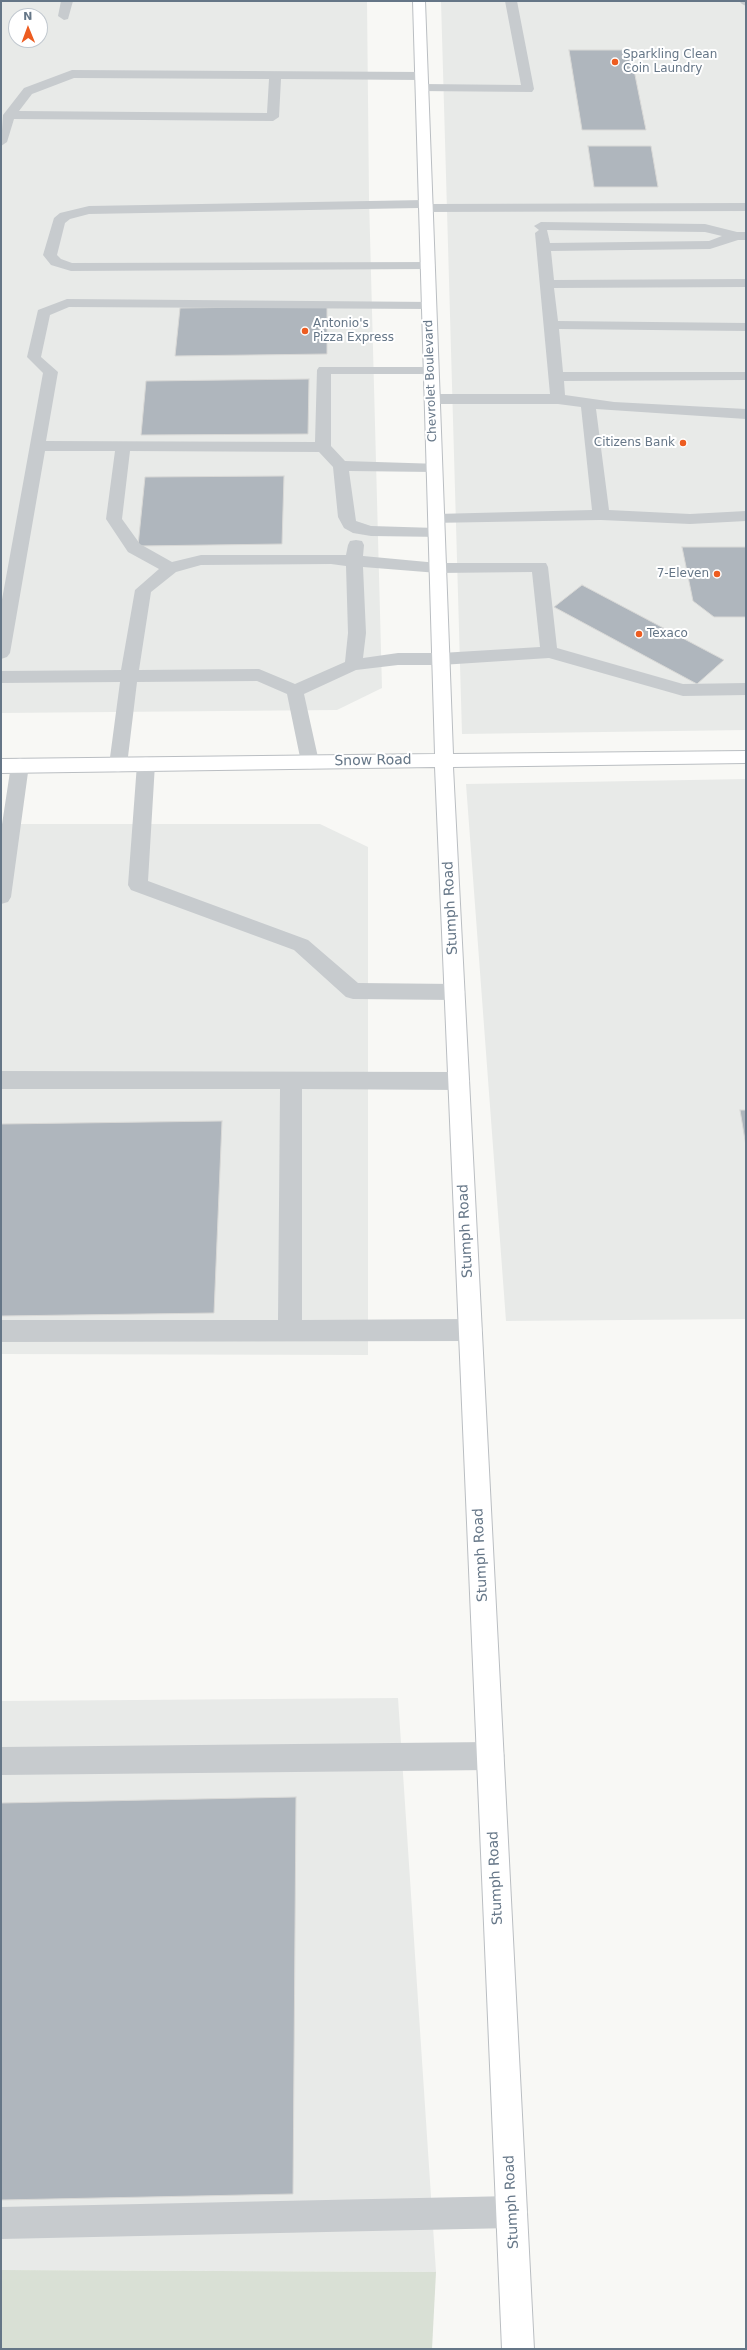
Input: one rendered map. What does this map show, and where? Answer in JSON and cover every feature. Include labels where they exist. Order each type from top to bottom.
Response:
[{"type":"main road","name":"Chevrolet Boulevard","points":[[419,1],[444,761]]},
{"type":"main road","name":"Snow Road","points":[[1,766],[746,757]]},
{"type":"main road","name":"Stumph Road","points":[[444,761],[518,2349]]},
{"type":"lane","points":[[64,16],[67,1]]},
{"type":"lane","points":[[1,142],[9,116],[28,91],[72,74],[275,75],[528,89],[511,1]]},
{"type":"lane","points":[[9,116],[273,116],[275,75]]},
{"type":"lane","points":[[7,100],[20,100]]},
{"type":"lane","points":[[428,265],[71,267],[56,262],[50,255],[59,221],[64,216],[88,210],[426,206],[538,208],[746,207]]},
{"type":"lane","points":[[538,208],[548,284],[558,399]]},
{"type":"lane","points":[[541,226],[705,228],[741,236]]},
{"type":"lane","points":[[544,247],[710,245],[741,236]]},
{"type":"lane","points":[[548,284],[746,283]]},
{"type":"lane","points":[[1,653],[51,372],[34,357],[40,317],[43,313],[59,305],[429,304]]},
{"type":"lane","points":[[551,326],[746,327]]},
{"type":"lane","points":[[431,370],[324,370],[323,447],[341,466],[346,516],[350,524],[359,529],[436,526],[601,515],[690,519],[746,516]]},
{"type":"lane","points":[[556,377],[746,376]]},
{"type":"lane","points":[[432,399],[558,399],[588,404],[746,414]]},
{"type":"lane","points":[[588,404],[601,515]]},
{"type":"lane","points":[[38,446],[323,447]]},
{"type":"lane","points":[[123,446],[114,519],[134,548],[170,568]]},
{"type":"lane","points":[[341,466],[434,467]]},
{"type":"lane","points":[[353,665],[357,633],[354,560],[359,529]]},
{"type":"lane","points":[[118,765],[129,677],[143,590],[170,568],[201,560],[354,560],[438,568],[540,567],[548,652]]},
{"type":"lane","points":[[1,677],[259,675],[295,691],[353,665],[398,659],[441,659],[548,652],[683,690],[746,689]]},
{"type":"lane","points":[[295,691],[310,762]]},
{"type":"lane","points":[[146,764],[138,885],[301,945],[352,991],[455,992]]},
{"type":"lane","points":[[1,897],[20,765]]},
{"type":"lane","points":[[1,1080],[459,1081]]},
{"type":"lane","points":[[290,1330],[292,1081]]},
{"type":"lane","points":[[1,1331],[471,1330]]},
{"type":"lane","points":[[1,1761],[491,1756]]},
{"type":"lane","points":[[1,2223],[512,2212]]},
{"type":"shaded area","points":[[1,1],[367,1],[369,198],[382,688],[337,710],[1,713]]},
{"type":"shaded area","points":[[441,1],[746,1],[746,730],[462,734]]},
{"type":"shaded area","points":[[746,779],[746,1319],[506,1321],[466,784]]},
{"type":"shaded area","points":[[1,824],[320,824],[368,847],[368,1355],[1,1354]]},
{"type":"shaded area","points":[[398,1698],[436,2272],[1,2270],[1,1701]]},
{"type":"shaded area","points":[[1,2270],[436,2272],[432,2349],[1,2349]]},
{"type":"building","points":[[569,50],[630,50],[646,130],[582,130]]},
{"type":"building","points":[[588,146],[651,146],[658,187],[594,187]]},
{"type":"building","points":[[327,306],[327,354],[175,356],[180,308]]},
{"type":"building","points":[[309,379],[308,434],[141,435],[146,381]]},
{"type":"building","points":[[284,476],[282,544],[138,546],[145,477]]},
{"type":"building","name":"7-Eleven","points":[[682,547],[746,547],[746,617],[714,617],[693,601]]},
{"type":"building","name":"Texaco","points":[[582,585],[724,660],[697,684],[554,607]]},
{"type":"building","points":[[740,1110],[746,1110],[746,1146]]},
{"type":"building","points":[[222,1121],[214,1313],[1,1316],[1,1124]]},
{"type":"building","points":[[296,1797],[293,2194],[1,2200],[1,1803]]},
{"type":"place","name":"Sparkling Clean Coin Laundry","points":[[615,62]]},
{"type":"place","name":"Antonio's Pizza Express","points":[[305,331]]},
{"type":"place","name":"Citizens Bank","points":[[683,443]]},
{"type":"place","name":"7-Eleven","points":[[717,574]]},
{"type":"place","name":"Texaco","points":[[639,634]]}]
